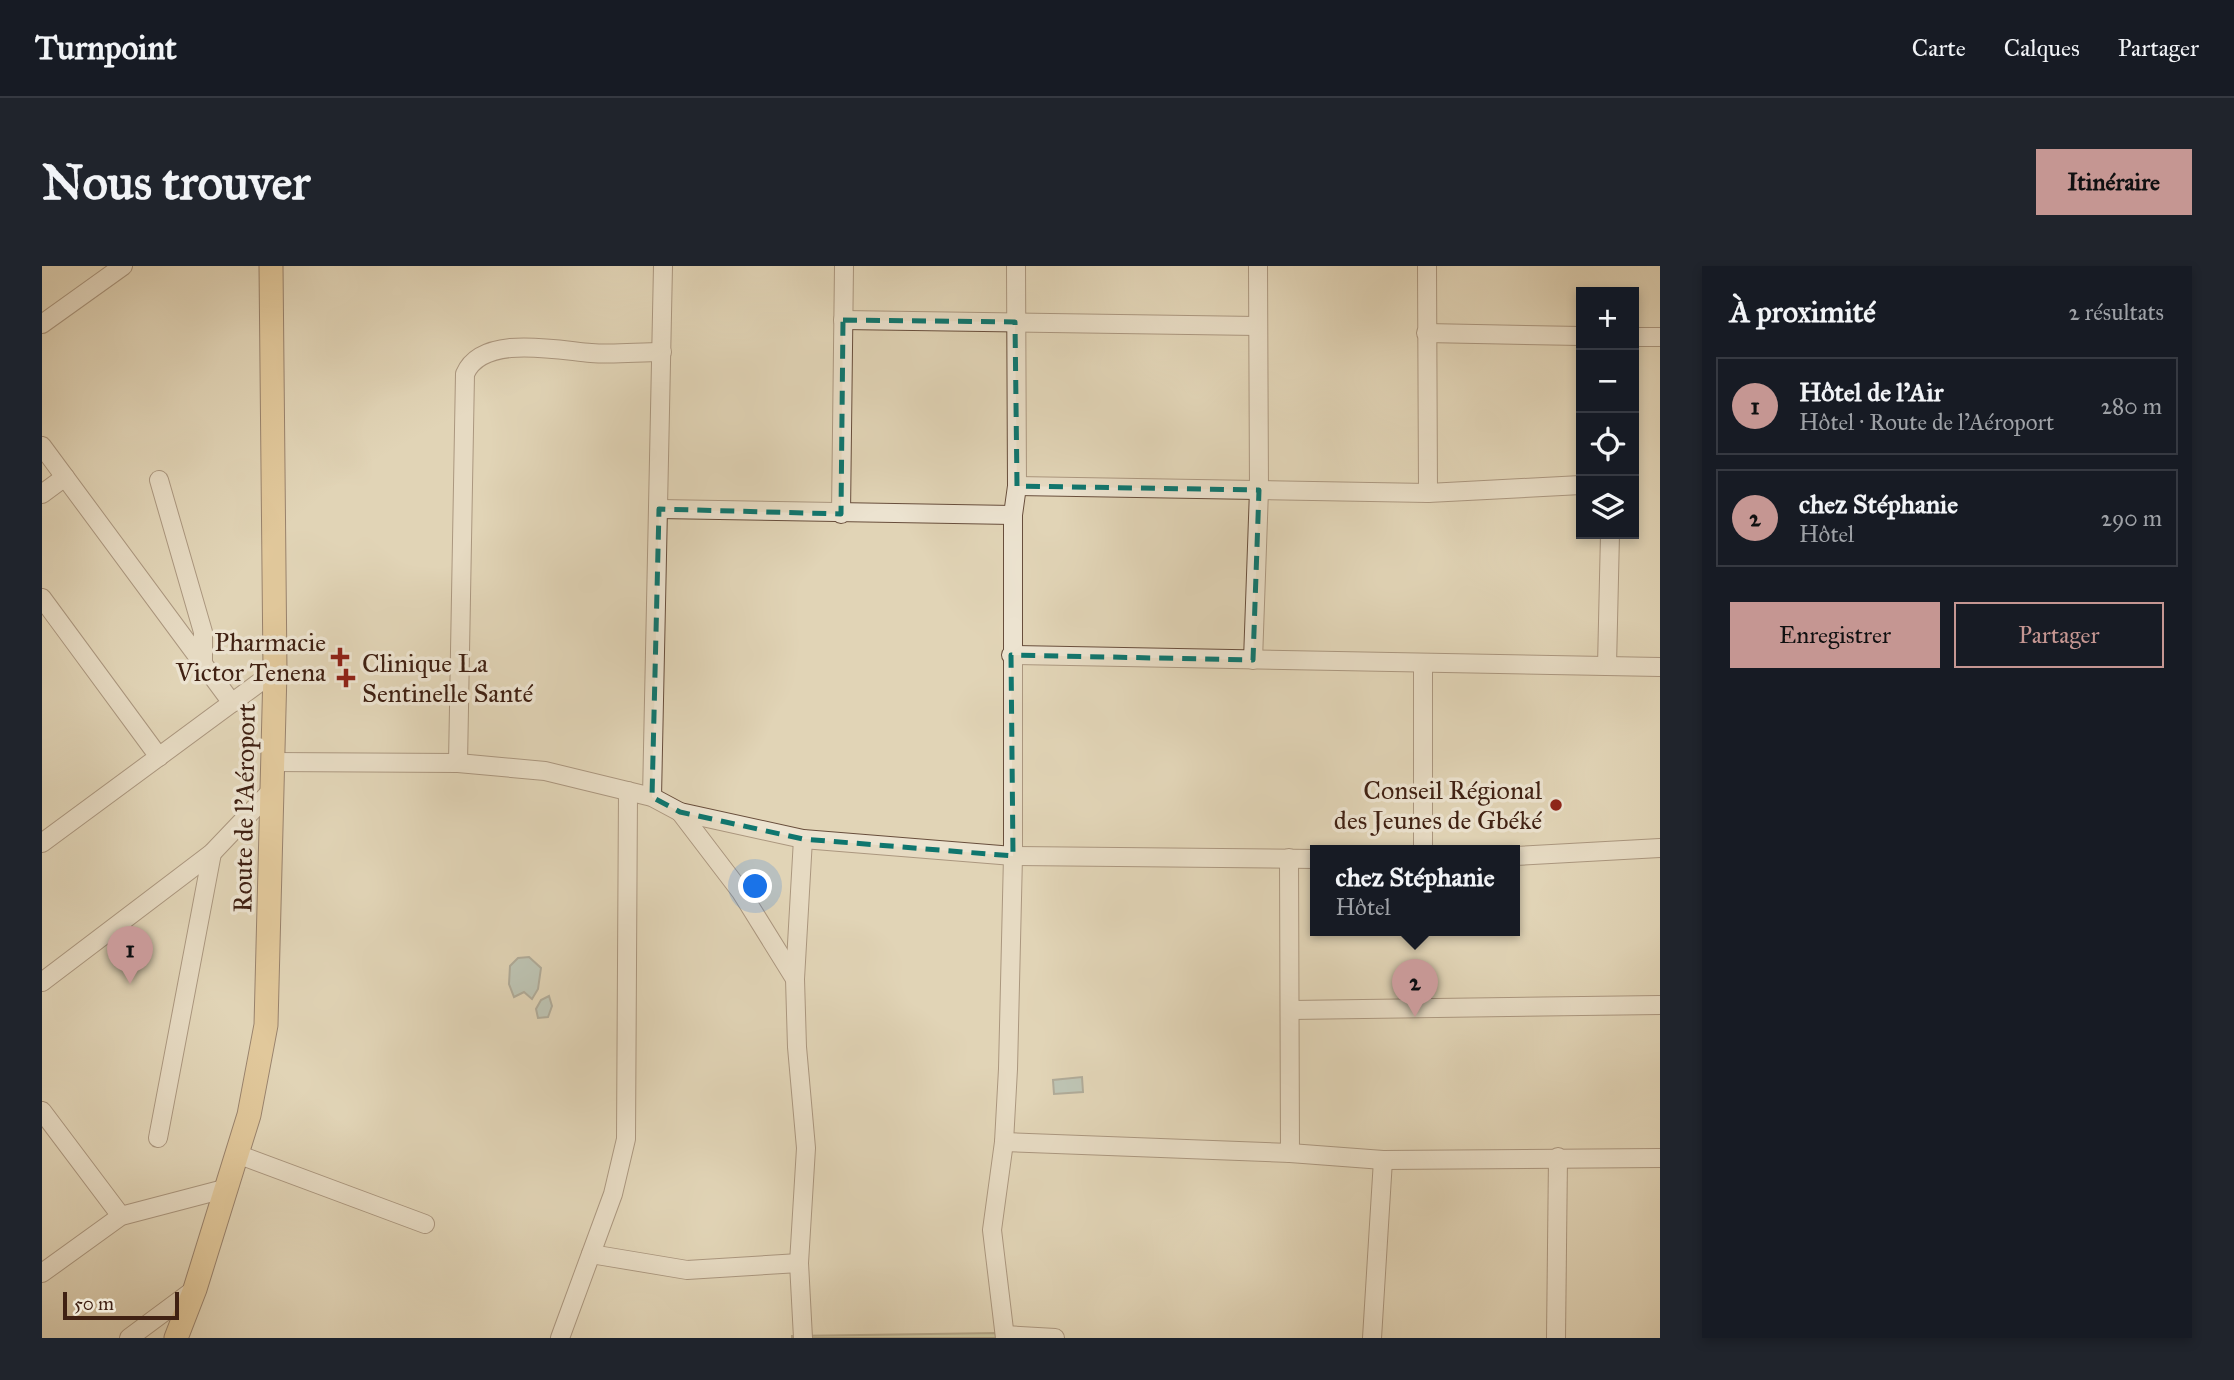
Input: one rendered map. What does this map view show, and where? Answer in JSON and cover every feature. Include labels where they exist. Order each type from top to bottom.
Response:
[{"type":"main road","name":"Route de l'Aéroport","points":[[176,1338],[195,1289],[249,1115],[266,1024],[271,931],[271,762],[275,671],[271,266]]},
{"type":"street","points":[[42,324],[122,266]]},
{"type":"street","points":[[652,796],[663,266]]},
{"type":"street","points":[[841,514],[844,266]]},
{"type":"street","points":[[1016,266],[1017,486],[1013,515],[1011,656],[1013,856],[1004,1142],[992,1230],[1004,1337],[1055,1338]]},
{"type":"street","points":[[1253,660],[1259,490],[1258,266]]},
{"type":"street","points":[[1427,266],[1428,493]]},
{"type":"street","points":[[844,320],[1257,326]]},
{"type":"street","points":[[1426,333],[1576,336]]},
{"type":"street","points":[[1639,337],[1660,337]]},
{"type":"street","points":[[458,763],[465,374],[480,356],[498,350],[558,348],[591,353],[662,352]]},
{"type":"street","points":[[42,446],[232,703]]},
{"type":"street","points":[[42,494],[65,477]]},
{"type":"street","points":[[159,480],[203,632],[203,664]]},
{"type":"street","points":[[1017,486],[1428,493],[1576,485]]},
{"type":"street","points":[[659,509],[1013,515]]},
{"type":"street","points":[[1607,666],[1610,539]]},
{"type":"street","points":[[42,598],[159,757]]},
{"type":"street","points":[[1011,656],[1660,667]]},
{"type":"street","points":[[1423,663],[1423,845]]},
{"type":"street","points":[[42,843],[275,671]]},
{"type":"street","points":[[271,762],[458,763],[545,771],[652,796],[680,812],[803,839],[1013,856],[1310,859]]},
{"type":"street","points":[[42,982],[212,853],[271,791]]},
{"type":"street","points":[[560,1338],[613,1194],[626,1139],[628,791]]},
{"type":"street","points":[[680,812],[741,892],[795,979]]},
{"type":"street","points":[[803,839],[795,979],[797,1048],[806,1148],[799,1263],[803,1338]]},
{"type":"street","points":[[1520,856],[1660,848]]},
{"type":"street","points":[[158,1138],[212,853]]},
{"type":"street","points":[[1289,858],[1290,1153]]},
{"type":"street","points":[[1291,1010],[1660,1005]]},
{"type":"street","points":[[42,1111],[121,1216]]},
{"type":"street","points":[[1004,1142],[1290,1153],[1383,1160],[1660,1158]]},
{"type":"street","points":[[237,1154],[425,1224]]},
{"type":"street","points":[[1556,1338],[1558,1157]]},
{"type":"street","points":[[1372,1338],[1383,1160]]},
{"type":"street","points":[[42,1273],[121,1216],[224,1189]]},
{"type":"street","points":[[591,1254],[687,1270],[799,1263]]},
{"type":"street","points":[[128,1338],[195,1289]]},
{"type":"highlighted area","points":[[843,320],[1015,322],[1017,486],[1259,490],[1253,660],[1011,655],[1013,856],[803,839],[680,812],[652,797],[659,509],[841,514]]},
{"type":"green space","points":[[998,1333],[998,1338],[792,1338],[792,1336]]},
{"type":"water","points":[[529,957],[541,968],[538,989],[532,999],[524,992],[514,997],[509,984],[510,966],[518,958]]},
{"type":"water","points":[[549,996],[552,1006],[548,1017],[538,1018],[536,1009],[541,1000]]},
{"type":"water","points":[[1082,1077],[1083,1092],[1054,1094],[1053,1080]]},
{"type":"place","name":"Pharmacie Victor Tenena","points":[[340,657]]},
{"type":"place","name":"Clinique La Sentinelle Santé","points":[[346,678]]},
{"type":"place","name":"Conseil Régional des Jeunes de Gbéké","points":[[1556,805]]},
{"type":"place","name":"Hôtel de l'Air","points":[[130,984]]},
{"type":"place","name":"chez Stéphanie","points":[[1415,1017]]}]
